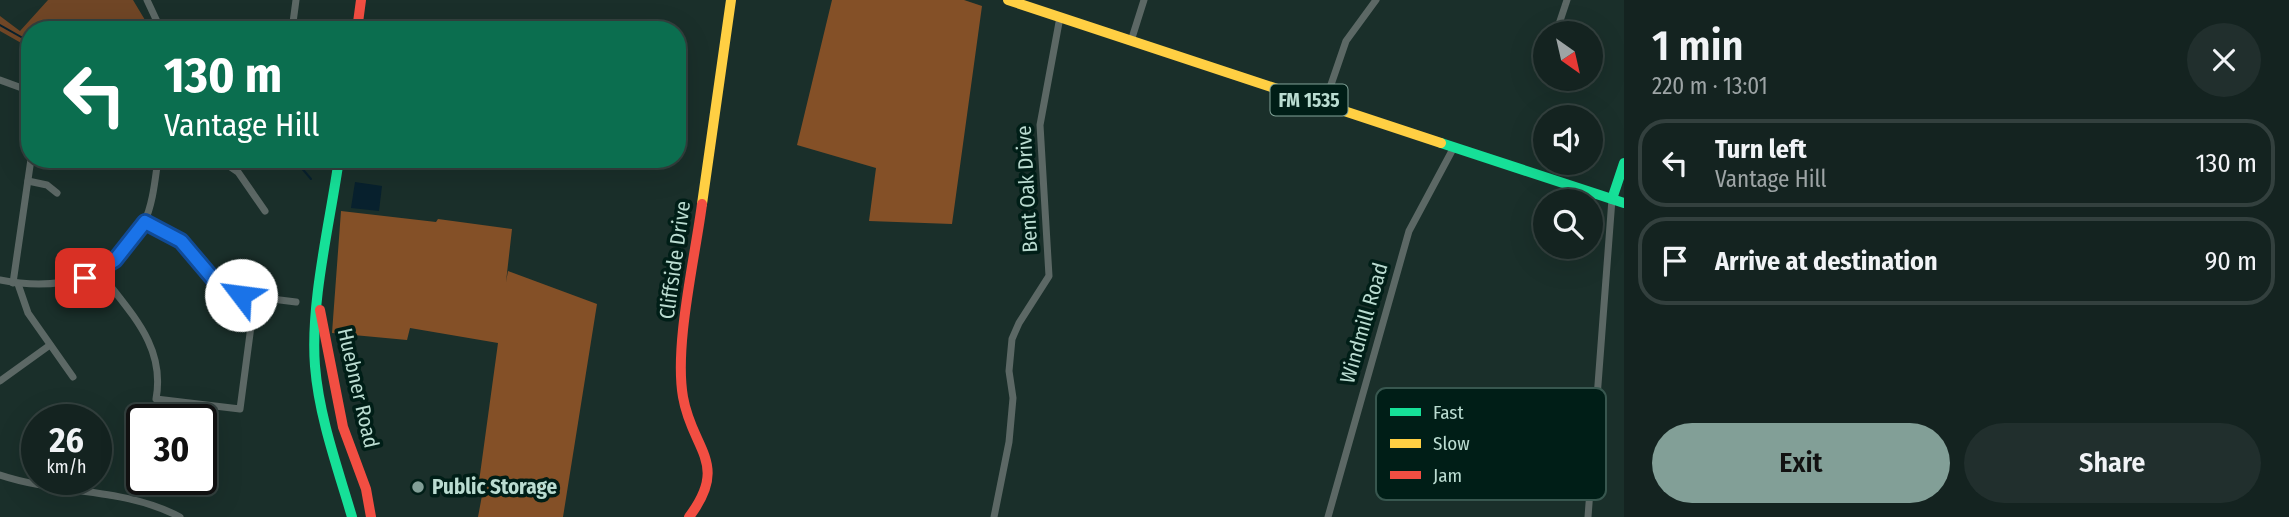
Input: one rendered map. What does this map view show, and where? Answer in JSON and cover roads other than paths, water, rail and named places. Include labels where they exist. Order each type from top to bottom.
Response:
[{"type":"main road","points":[[358,21],[361,0]]},
{"type":"main road","name":"Cliffside Drive","points":[[689,517],[702,500],[710,474],[683,398],[681,355],[731,0]]},
{"type":"main road","name":"FM 1535","points":[[1007,0],[1624,204]]},
{"type":"main road","points":[[1612,199],[1624,163]]},
{"type":"main road","name":"Huebner Road","points":[[337,168],[320,308],[314,335],[315,369],[321,407],[352,517]]},
{"type":"main road","name":"Huebner Road","points":[[320,308],[337,402],[366,489],[371,517]]},
{"type":"main road","points":[[321,407],[337,402]]},
{"type":"street","points":[[146,0],[156,21]]},
{"type":"street","points":[[293,21],[296,0]]},
{"type":"street","points":[[1131,41],[1144,0]]},
{"type":"street","points":[[1324,105],[1346,41],[1376,0]]},
{"type":"street","points":[[1560,21],[1567,0]]},
{"type":"street","name":"Bent Oak Drive","points":[[994,517],[1009,442],[1012,339],[1018,323],[1049,276],[1040,125],[1060,17]]},
{"type":"street","points":[[0,80],[21,88]]},
{"type":"street","name":"Windmill Road","points":[[1328,517],[1409,231],[1454,147]]},
{"type":"street","points":[[30,168],[16,283],[24,308],[73,377]]},
{"type":"street","points":[[0,281],[61,285],[99,271],[124,251],[145,222],[156,168]]},
{"type":"street","points":[[232,168],[238,172],[265,211]]},
{"type":"street","points":[[28,181],[47,185],[57,193]]},
{"type":"street","points":[[1598,388],[1612,199]]},
{"type":"street","points":[[145,222],[181,241],[218,284],[235,293],[296,302]]},
{"type":"street","points":[[99,271],[154,351],[159,370],[156,399],[240,409],[255,296]]},
{"type":"street","points":[[0,381],[50,345]]},
{"type":"street","points":[[0,475],[43,486],[137,498],[180,517]]},
{"type":"water","points":[[355,182],[382,186],[379,211],[351,208]]},
{"type":"water","points":[[368,417],[377,443],[368,447],[358,420]]},
{"type":"waterway","points":[[0,25],[21,37]]},
{"type":"waterway","points":[[302,168],[311,179]]},
{"type":"place","name":"Public Storage","points":[[418,487]]}]
